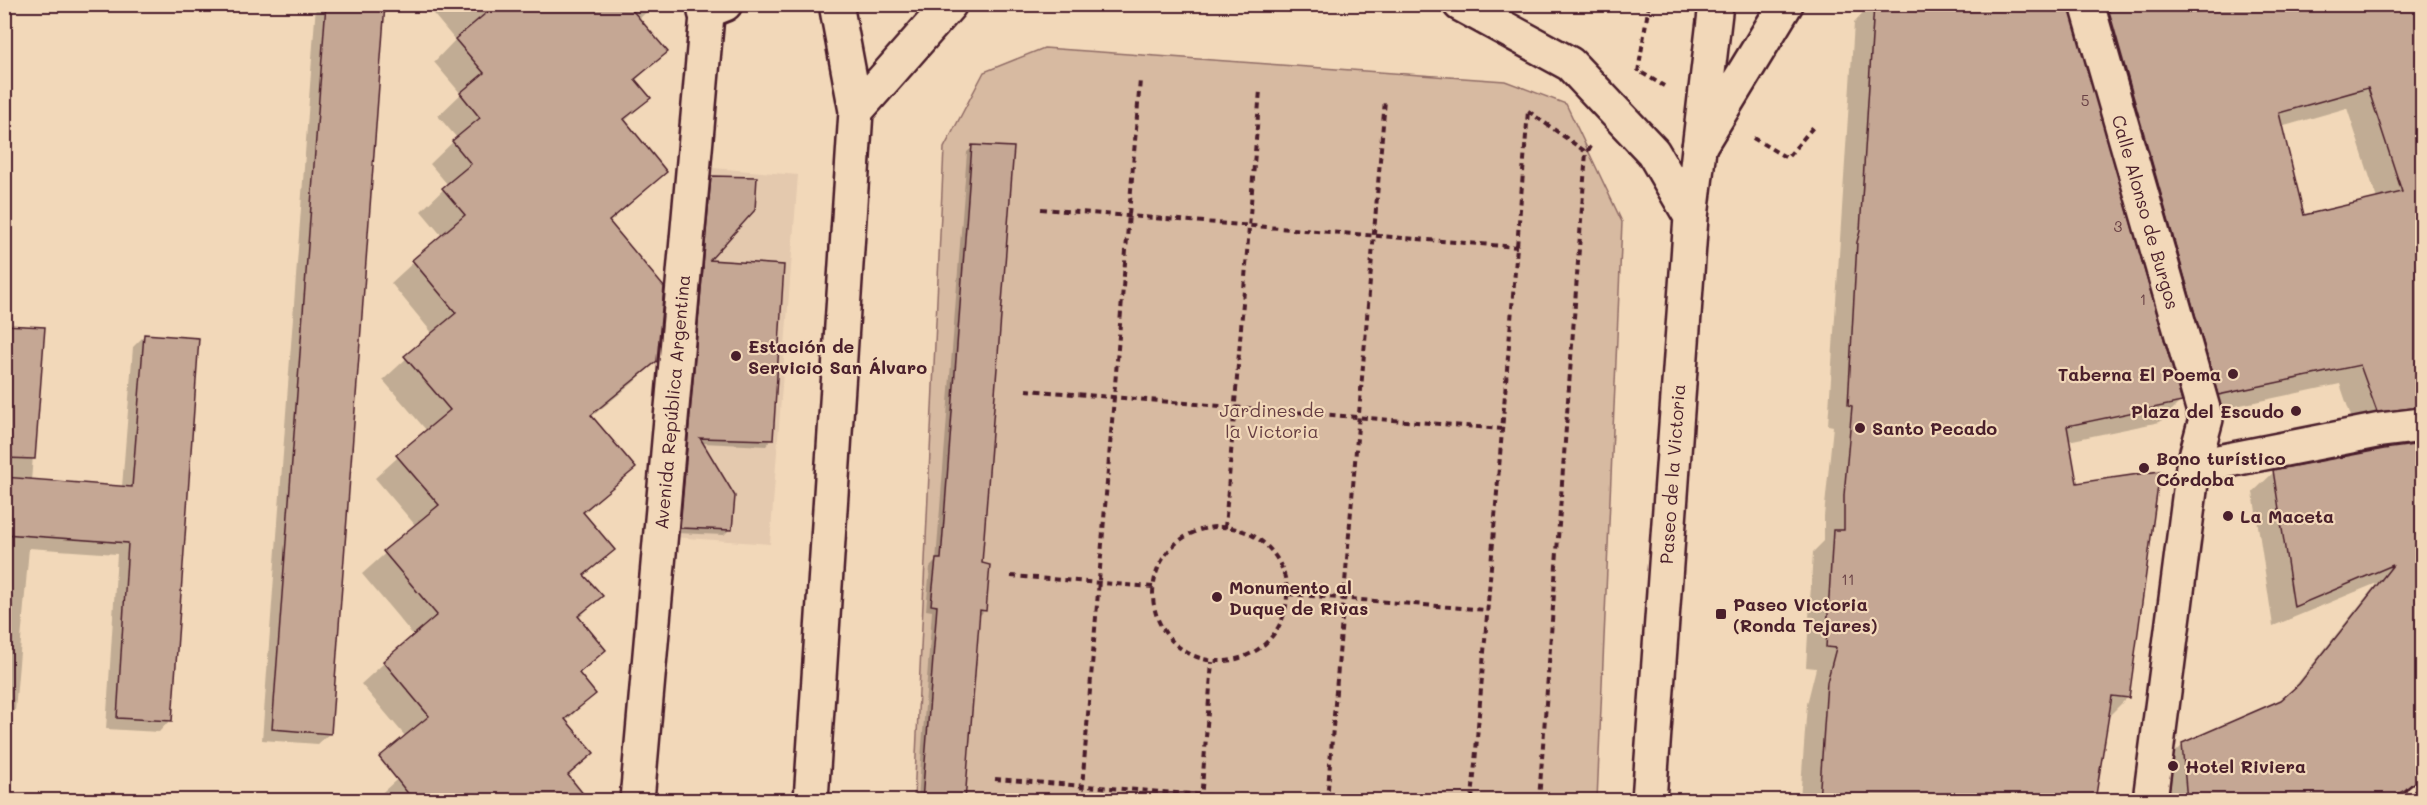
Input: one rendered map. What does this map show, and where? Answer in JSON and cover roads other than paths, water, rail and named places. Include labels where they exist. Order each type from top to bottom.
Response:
[{"type":"main road","points":[[811,801],[856,111],[836,4]]},
{"type":"main road","points":[[856,111],[950,4]]},
{"type":"main road","points":[[1460,4],[1570,64],[1653,152],[1691,217]]},
{"type":"main road","name":"Paseo de la Victoria","points":[[1648,801],[1691,217],[1716,4]]},
{"type":"main road","points":[[1699,147],[1786,4]]},
{"type":"main road","name":"Calle Alonso de Burgos","points":[[2087,4],[2206,419],[2193,467]]},
{"type":"main road","name":"Avenida República Argentina","points":[[637,801],[713,7]]},
{"type":"main road","points":[[2150,801],[2193,467],[2382,430],[2422,425]]},
{"type":"place","name":"Estación de Servicio San Álvaro","points":[[736,356]]},
{"type":"place","name":"Taberna El Poema","points":[[2233,374]]},
{"type":"place","name":"Plaza del Escudo","points":[[2296,411]]},
{"type":"place","name":"Santo Pecado","points":[[1860,428]]},
{"type":"place","name":"Bono turístico Córdoba","points":[[2144,468]]},
{"type":"place","name":"La Maceta","points":[[2228,516]]},
{"type":"place","name":"Monumento al Duque de Rivas","points":[[1217,597]]},
{"type":"place","name":"Paseo Victoria (Ronda Tejares)","points":[[1721,614]]},
{"type":"place","name":"Hotel Riviera","points":[[2173,766]]},
{"type":"park label","name":"Jardines de la Victoria","points":[[1272,420]]}]
